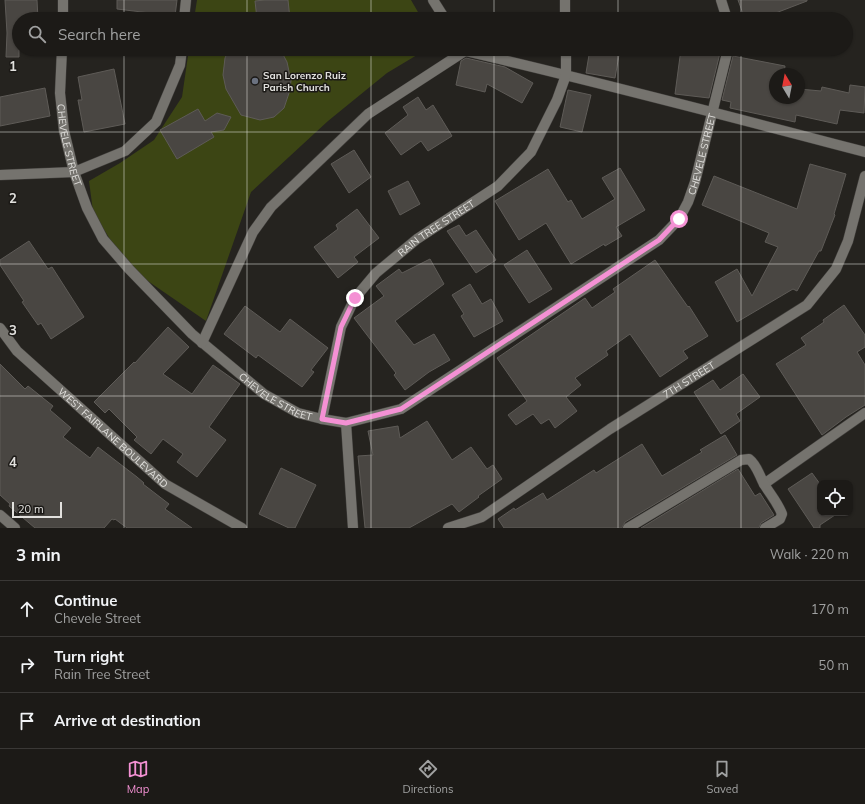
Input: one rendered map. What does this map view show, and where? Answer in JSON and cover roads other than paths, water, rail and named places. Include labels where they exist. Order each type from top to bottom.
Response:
[{"type":"street","points":[[62,12],[63,0]]},
{"type":"street","points":[[185,12],[186,0]]},
{"type":"street","points":[[433,0],[441,12]]},
{"type":"street","points":[[565,0],[565,12]]},
{"type":"street","points":[[721,0],[725,12]]},
{"type":"street","name":"CHEVELE STREET","points":[[62,56],[60,93],[64,131],[74,172],[87,208],[103,239],[129,269],[192,334],[264,394],[298,413],[346,423],[401,409],[659,240],[679,219],[688,202],[695,182],[726,56]]},
{"type":"street","points":[[0,175],[74,172],[125,151],[156,122],[180,65],[181,56]]},
{"type":"street","points":[[202,342],[253,232],[271,207],[368,114],[455,56]]},
{"type":"street","points":[[490,56],[566,74],[865,152]]},
{"type":"street","name":"RAIN TREE STREET","points":[[322,419],[341,327],[355,298],[376,273],[416,240],[498,186],[531,152],[557,100],[566,74],[566,56]]},
{"type":"street","name":"7TH STREET","points":[[448,528],[482,517],[610,429],[807,305],[836,269],[848,241],[865,176]]},
{"type":"street","name":"WEST FAIRLANE BOULEVARD","points":[[0,328],[17,351],[165,484],[242,528]]},
{"type":"street","points":[[764,484],[865,413]]},
{"type":"street","points":[[346,423],[353,528]]},
{"type":"street","points":[[628,528],[741,460],[749,459],[754,463],[764,484],[779,506],[782,514],[780,519],[765,528]]},
{"type":"street","points":[[0,515],[15,528]]},
{"type":"place","name":"San Lorenzo Ruiz Parish Church","points":[[255,81]]}]
